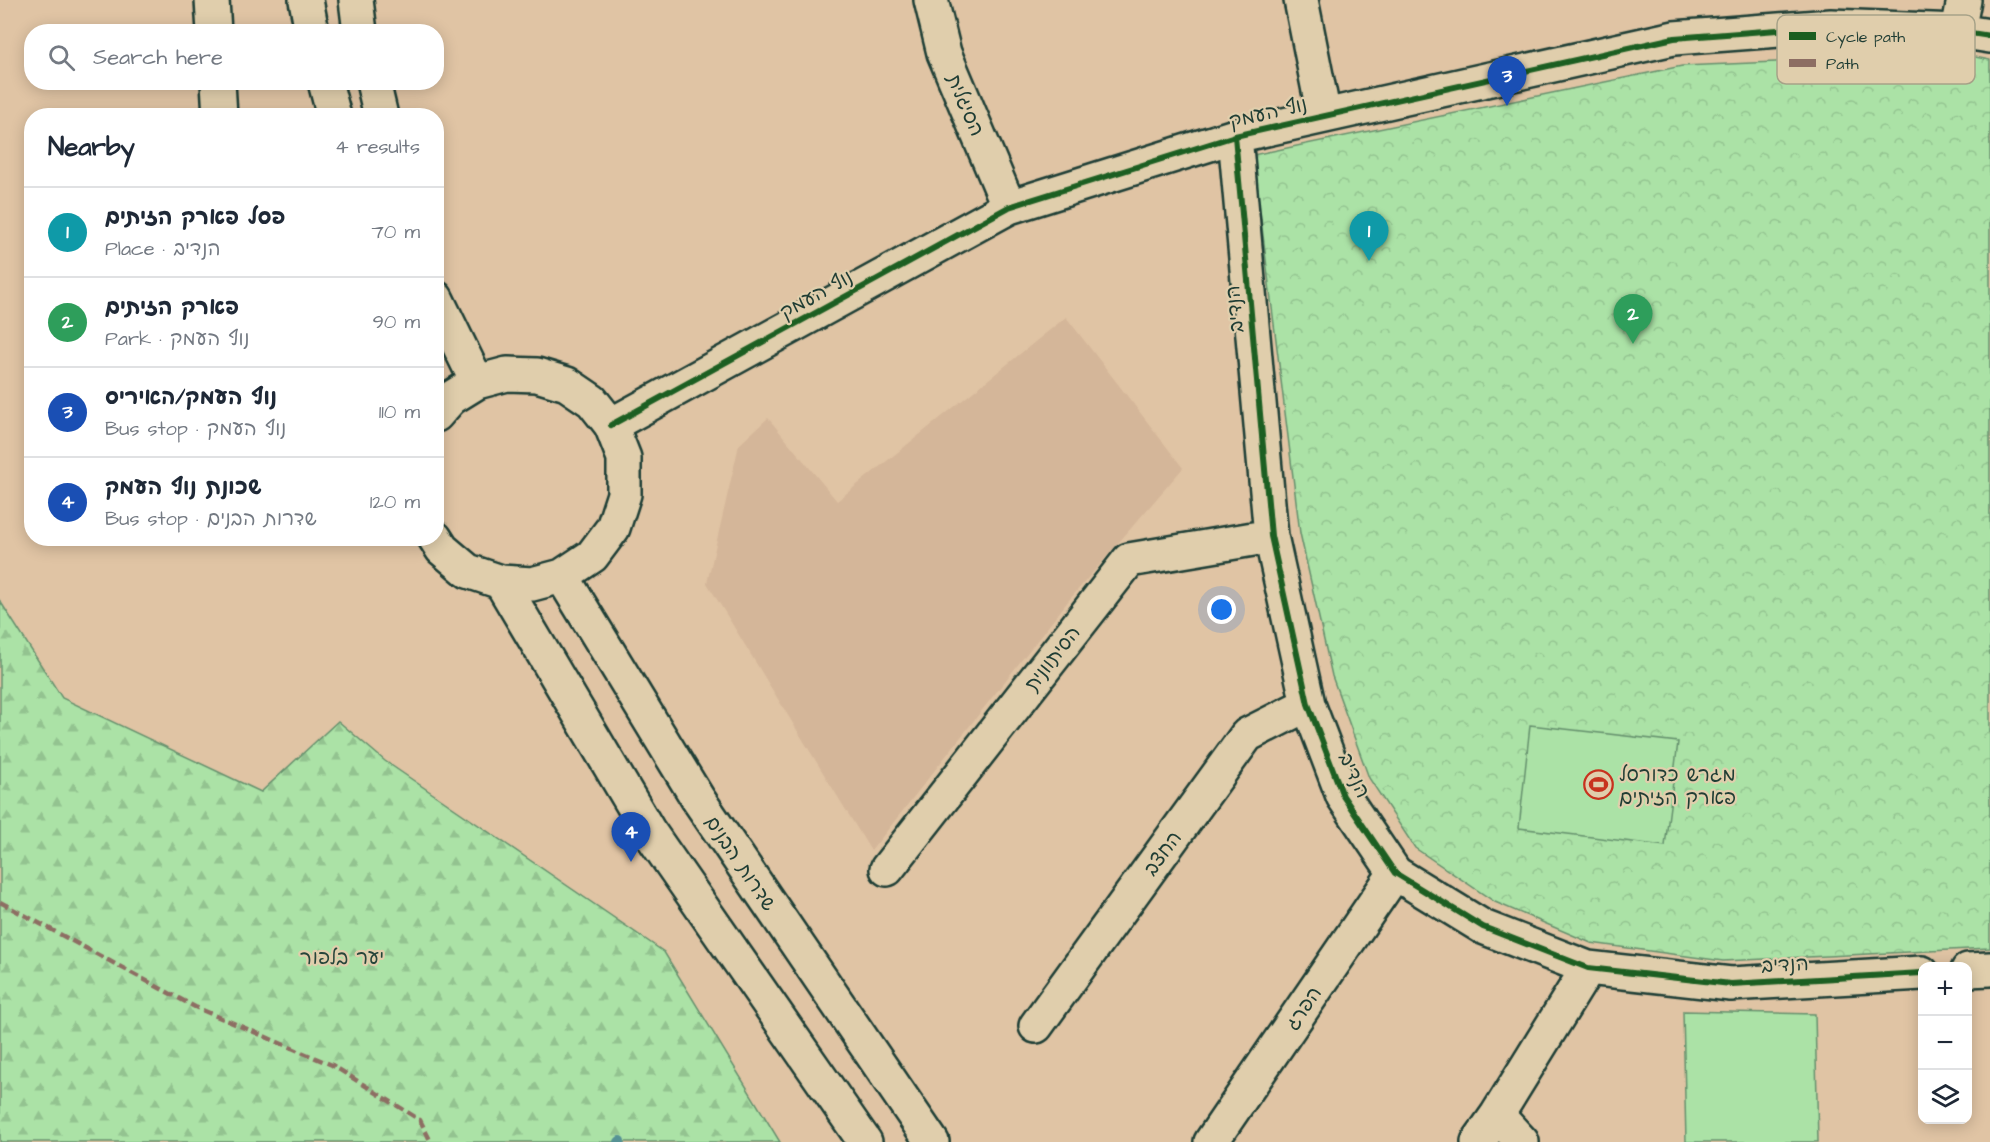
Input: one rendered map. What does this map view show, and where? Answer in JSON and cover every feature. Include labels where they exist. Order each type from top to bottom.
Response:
[{"type":"street","points":[[212,0],[214,24]]},
{"type":"street","points":[[306,0],[310,24]]},
{"type":"street","points":[[356,0],[359,24]]},
{"type":"street","name":"הסיגלית","points":[[931,0],[944,53],[1009,207]]},
{"type":"street","points":[[1301,0],[1324,116]]},
{"type":"street","name":"נוף העמק","points":[[1975,25],[1990,36]]},
{"type":"street","name":"נוף העמק","points":[[611,425],[1009,207],[1235,136],[1674,38],[1777,30]]},
{"type":"street","points":[[218,90],[220,108]]},
{"type":"street","points":[[327,90],[332,108]]},
{"type":"street","points":[[375,90],[379,108]]},
{"type":"street","name":"הנדיב","points":[[1235,136],[1271,536],[1308,704],[1343,796],[1395,873],[1483,927],[1588,968],[1731,984],[1918,973]]},
{"type":"street","points":[[444,314],[477,382]]},
{"type":"street","points":[[439,546],[468,571],[501,582],[532,584],[562,576],[592,556],[614,528],[624,494],[624,458],[611,425],[592,401],[567,384],[537,375],[507,374],[477,382],[452,398],[444,406]]},
{"type":"street","name":"הסיתוונית","points":[[887,869],[1129,560],[1271,536]]},
{"type":"street","name":"שדרות הבנים","points":[[562,576],[698,799],[932,1142]]},
{"type":"street","points":[[501,582],[648,830],[865,1142]]},
{"type":"street","name":"החצב","points":[[1036,1026],[1246,735],[1308,704]]},
{"type":"street","name":"הפרג","points":[[1211,1142],[1395,873]]},
{"type":"street","points":[[1478,1142],[1588,968]]},
{"type":"street","points":[[1972,970],[1990,969]]},
{"type":"street","points":[[1497,1115],[1522,1142]]},
{"type":"shaded area","points":[[1066,317],[1183,468],[1069,600],[871,851],[707,583],[739,445],[768,418],[837,501]]},
{"type":"green space","points":[[1975,57],[1990,60],[1990,948],[1723,961],[1591,943],[1495,902],[1415,848],[1369,778],[1332,676],[1300,533],[1253,155],[1682,66],[1777,62],[1777,84],[1975,84]]},
{"type":"green space","name":"יער בלפור","points":[[0,601],[62,698],[261,792],[338,721],[385,761],[664,952],[780,1142],[0,1142]]},
{"type":"green space","name":"מגרש כדורסל פארק הזיתים","points":[[1530,725],[1678,742],[1665,846],[1519,828]]},
{"type":"green space","points":[[1683,1011],[1815,1014],[1818,1142],[1686,1142]]},
{"type":"marked path","points":[[0,902],[195,1007],[332,1065],[420,1120],[431,1142]]},
{"type":"cycle path","points":[[611,425],[1009,207],[1235,136],[1674,38],[1777,30]]},
{"type":"cycle path","points":[[1975,34],[1990,36]]},
{"type":"cycle path","points":[[1235,136],[1271,536],[1308,704],[1343,796],[1395,873],[1483,927],[1588,968],[1731,984],[1918,973]]},
{"type":"place","name":"נוף העמק/האיריס","points":[[1507,106]]},
{"type":"place","name":"פסל פארק הזיתים","points":[[1369,261]]},
{"type":"place","name":"פארק הזיתים","points":[[1633,344]]},
{"type":"place","name":"מגרש כדורסל פארק הזיתים","points":[[1598,785]]},
{"type":"place","name":"שכונת נוף העמק","points":[[631,862]]}]
